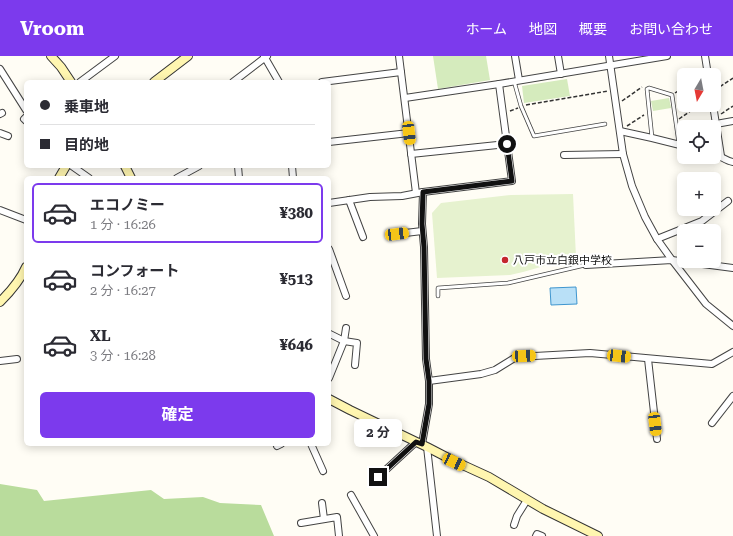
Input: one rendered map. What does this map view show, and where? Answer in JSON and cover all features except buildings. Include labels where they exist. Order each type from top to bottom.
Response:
[{"type":"street","points":[[51,56],[70,80]]},
{"type":"street","points":[[83,80],[115,56]]},
{"type":"street","points":[[157,80],[188,56]]},
{"type":"street","points":[[399,56],[416,193]]},
{"type":"street","points":[[515,56],[516,81]]},
{"type":"street","points":[[558,56],[561,74]]},
{"type":"street","points":[[609,56],[613,90],[621,131],[622,154],[632,186],[645,217],[657,239],[706,304],[733,326]]},
{"type":"street","points":[[405,98],[667,56]]},
{"type":"street","points":[[705,56],[707,68]]},
{"type":"street","points":[[236,80],[265,57],[278,80]]},
{"type":"street","points":[[0,69],[24,107]]},
{"type":"street","points":[[331,81],[401,72]]},
{"type":"street","points":[[331,203],[370,197],[402,196],[512,181],[499,84]]},
{"type":"street","points":[[721,123],[733,122]]},
{"type":"street","points":[[621,131],[677,144]]},
{"type":"street","points":[[0,133],[8,136]]},
{"type":"street","points":[[331,142],[409,133]]},
{"type":"street","points":[[412,154],[507,144]]},
{"type":"street","points":[[564,156],[622,154]]},
{"type":"street","points":[[721,156],[728,161],[733,162]]},
{"type":"street","points":[[75,168],[86,176]]},
{"type":"street","points":[[181,176],[195,168]]},
{"type":"street","points":[[423,192],[422,231],[429,404],[422,444],[437,536]]},
{"type":"street","points":[[349,200],[363,237]]},
{"type":"street","points":[[721,206],[728,201]]},
{"type":"street","points":[[0,210],[24,219]]},
{"type":"street","points":[[657,239],[702,221],[708,216]]},
{"type":"street","points":[[397,234],[422,231]]},
{"type":"street","points":[[331,255],[346,296]]},
{"type":"street","points":[[586,265],[672,260],[733,268]]},
{"type":"street","points":[[0,302],[9,293],[24,270]]},
{"type":"street","points":[[331,373],[344,341],[346,328]]},
{"type":"street","points":[[331,334],[344,341],[357,343],[354,366]]},
{"type":"street","points":[[429,381],[481,374],[495,370],[516,356],[590,354],[712,364],[733,352]]},
{"type":"street","points":[[0,360],[17,359]]},
{"type":"street","points":[[648,359],[657,439]]},
{"type":"street","points":[[712,423],[733,396]]},
{"type":"street","points":[[331,400],[422,444],[454,462],[489,477],[543,509],[598,536]]},
{"type":"street","points":[[378,477],[422,444]]},
{"type":"street","points":[[312,446],[323,471]]},
{"type":"street","points":[[351,495],[374,536]]},
{"type":"street","points":[[514,526],[527,500]]},
{"type":"street","points":[[322,503],[324,519]]},
{"type":"street","points":[[300,523],[337,517],[339,536]]},
{"type":"street","points":[[536,536],[537,534],[542,536]]},
{"type":"lane","points":[[516,81],[521,106],[534,136],[605,124]]},
{"type":"lane","points":[[652,138],[647,90],[649,88],[672,95],[677,126]]},
{"type":"lane","points":[[438,296],[438,288],[508,283],[586,265]]},
{"type":"path","points":[[721,86],[733,78]]},
{"type":"path","points":[[616,105],[642,87],[647,90]]},
{"type":"path","points":[[503,112],[516,109],[521,106],[613,90]]},
{"type":"path","points":[[672,95],[677,92]]},
{"type":"path","points":[[719,115],[733,106]]},
{"type":"path","points":[[621,131],[650,112]]},
{"type":"path","points":[[676,122],[690,112]]},
{"type":"green space","points":[[433,56],[486,56],[490,80],[438,89]]},
{"type":"green space","points":[[567,79],[570,96],[524,103],[522,86]]},
{"type":"green space","points":[[669,98],[671,108],[653,111],[651,101]]},
{"type":"green space","points":[[573,194],[576,257],[510,275],[437,278],[432,213],[441,203],[511,195]]},
{"type":"green space","points":[[0,484],[37,490],[44,501],[151,490],[164,499],[203,497],[220,503],[261,505],[274,536],[0,536]]},
{"type":"water","points":[[576,287],[577,304],[551,305],[550,288]]},
{"type":"place","name":"八戸市立白銀中学校","points":[[505,260]]},
{"type":"route","points":[[378,477],[416,442],[422,444],[429,404],[429,381],[426,359],[424,247],[422,224],[423,192],[512,181],[507,144]]}]
